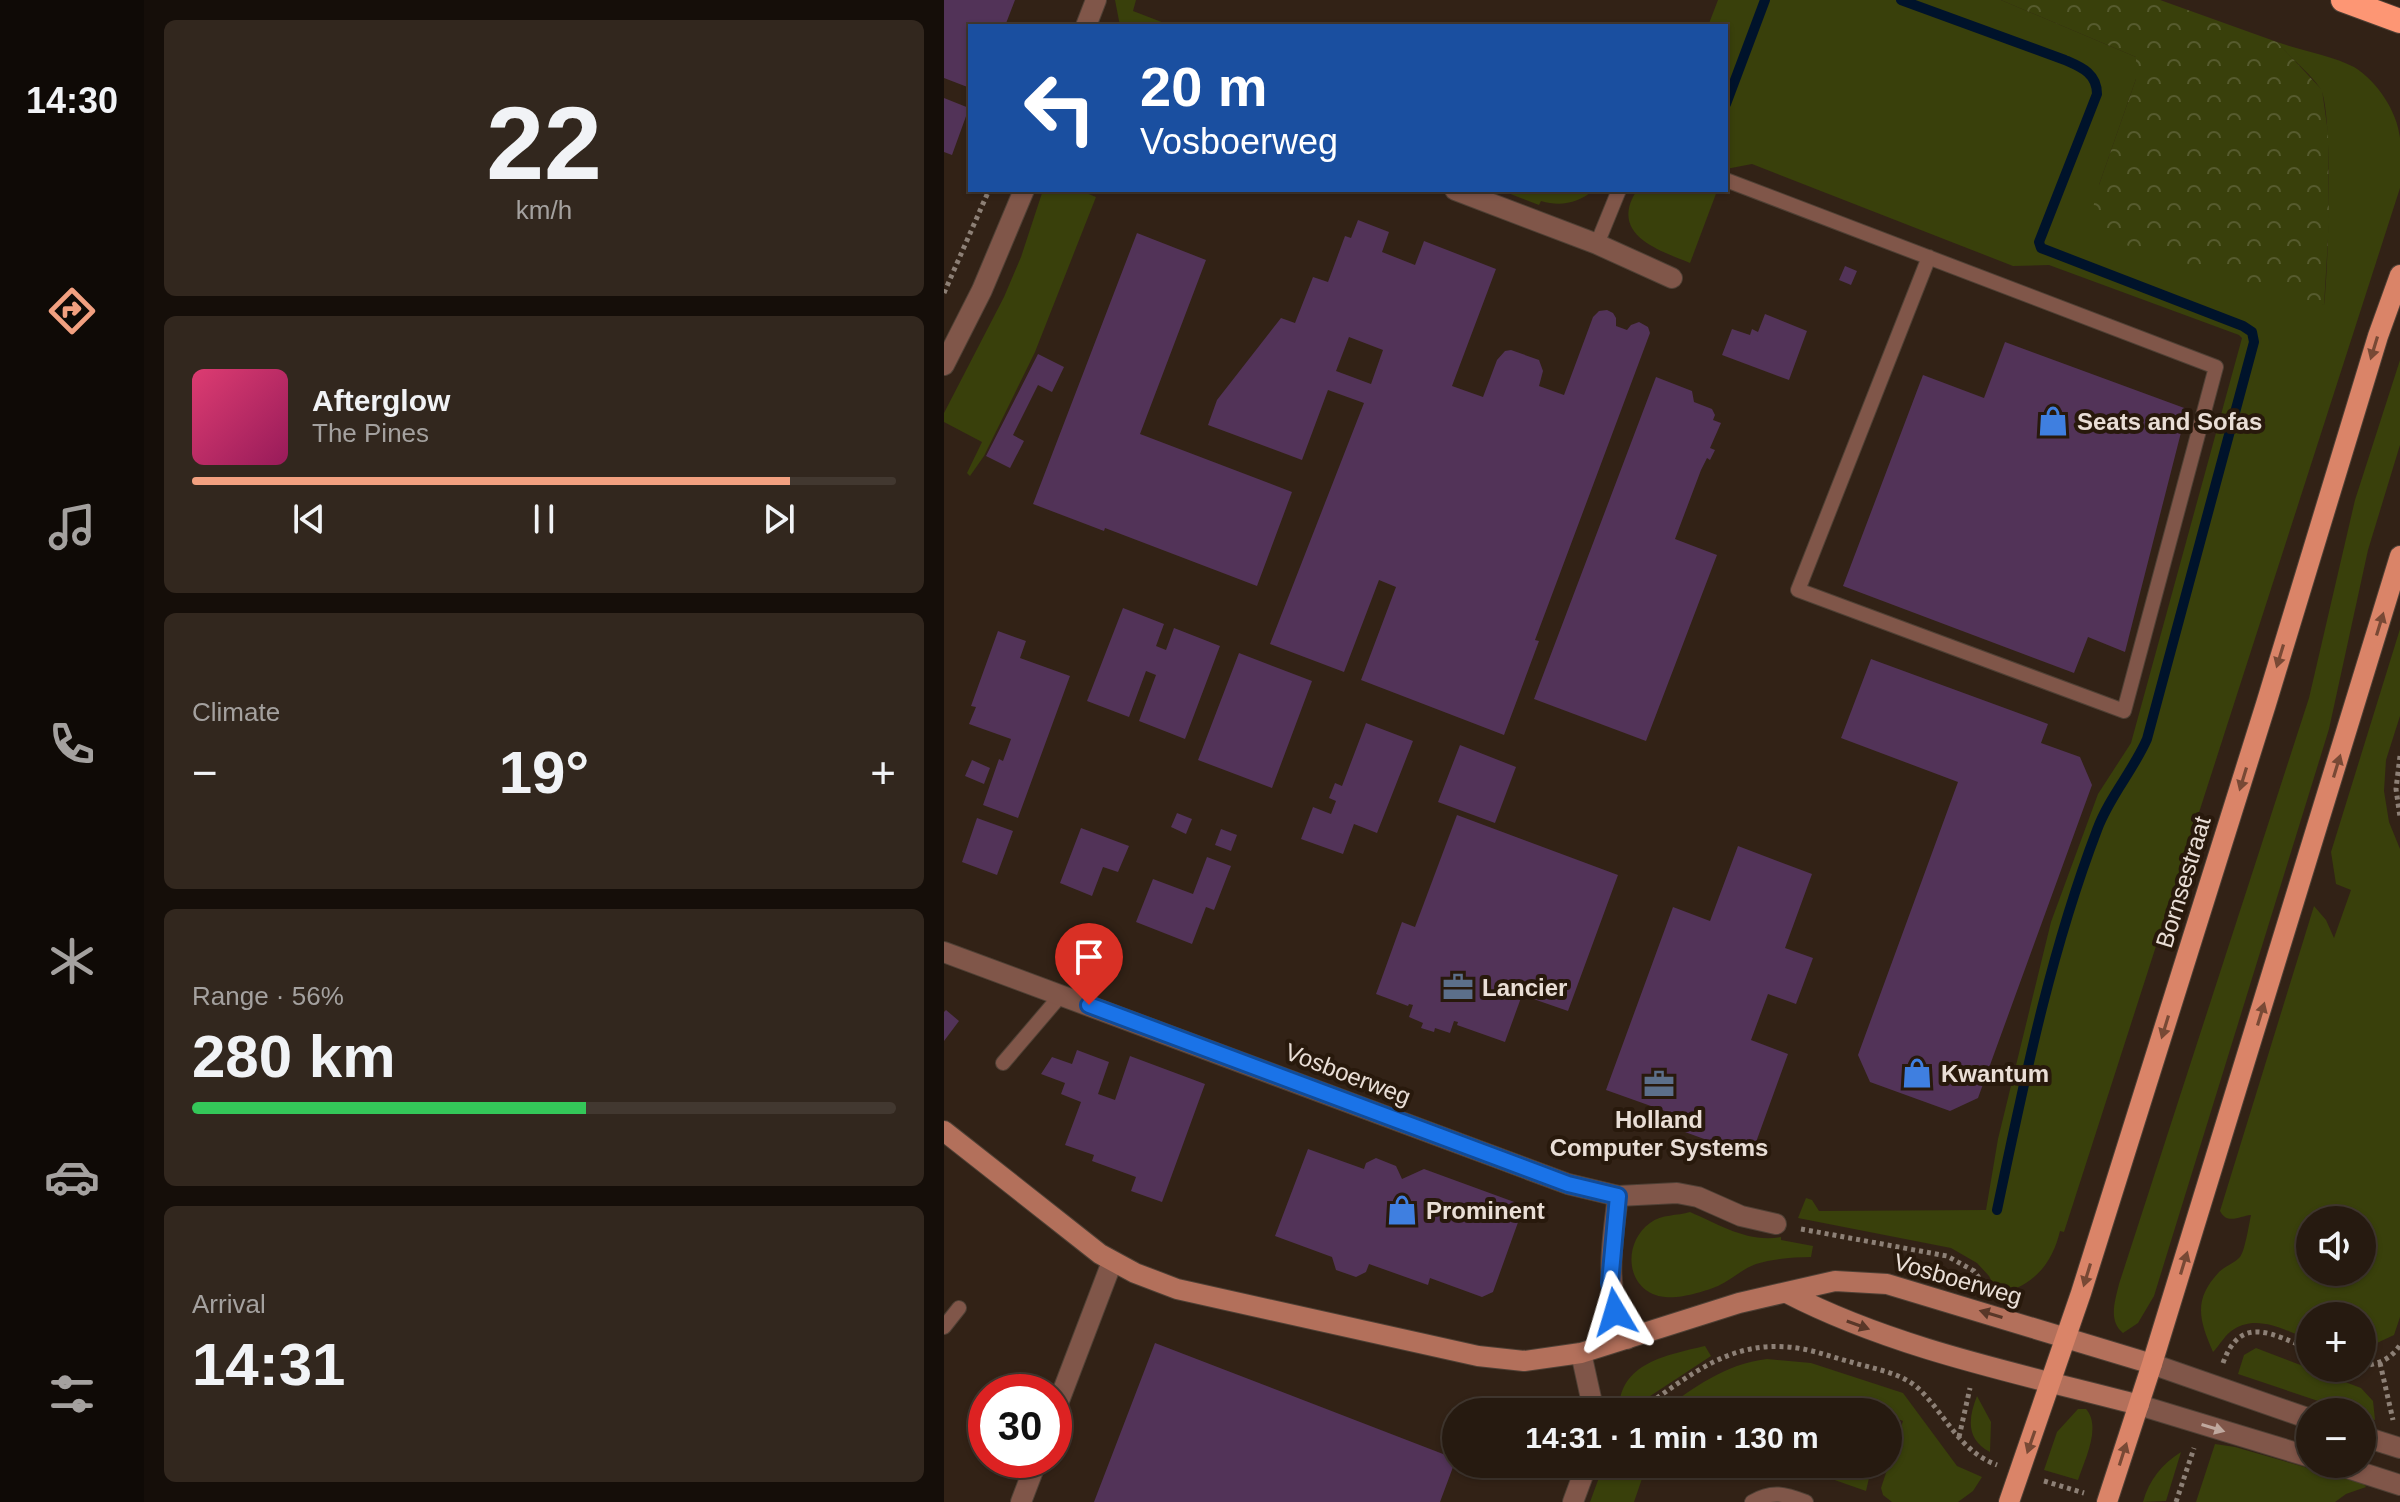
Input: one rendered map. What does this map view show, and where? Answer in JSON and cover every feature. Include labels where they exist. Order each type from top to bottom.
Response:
[{"type":"highway","points":[[2343,0],[2400,21]]},
{"type":"main road","name":"Bornsestraat","points":[[2009,1502],[2066,1338],[2266,704],[2378,336],[2400,275]]},
{"type":"main road","points":[[2107,1502],[2400,556]]},
{"type":"street","points":[[1087,24],[1096,0]]},
{"type":"street","points":[[944,365],[982,290],[1023,192]]},
{"type":"street","points":[[1460,192],[1597,244],[1672,278]]},
{"type":"street","name":"Vosboerweg","points":[[944,952],[1554,1179],[1618,1196],[1677,1193],[1698,1197],[1741,1216],[1776,1224]]},
{"type":"street","name":"Vosboerweg","points":[[944,1131],[1112,1262],[1177,1289],[1478,1356],[1524,1361],[1581,1353],[1739,1303],[1835,1281],[1887,1284],[2152,1364]]},
{"type":"street","points":[[1618,1196],[1610,1283],[1615,1312],[1627,1339]]},
{"type":"street","points":[[1069,1374],[1112,1262]]},
{"type":"street","points":[[1787,1293],[1824,1313],[1867,1328],[2296,1453]]},
{"type":"street","points":[[1581,1353],[1591,1398]]},
{"type":"street","points":[[2152,1364],[2296,1414]]},
{"type":"street","points":[[2376,1440],[2400,1448]]},
{"type":"street","points":[[2376,1477],[2400,1485]]},
{"type":"street","points":[[1021,1502],[1030,1478]]},
{"type":"street","points":[[1573,1502],[1582,1478]]},
{"type":"lane","points":[[1728,181],[1929,257],[2216,367],[2124,711],[1798,590],[1929,257]]},
{"type":"lane","points":[[1597,244],[1618,192]]},
{"type":"lane","points":[[1003,1063],[1061,995]]},
{"type":"lane","points":[[944,1327],[959,1308]]},
{"type":"lane","points":[[1752,1502],[1763,1495],[1783,1493],[1806,1502]]},
{"type":"path","points":[[944,293],[988,192]]},
{"type":"path","points":[[2400,756],[2396,789],[2400,817]]},
{"type":"path","points":[[2376,1364],[2394,1354],[2400,1345]]},
{"type":"path","points":[[1658,1398],[1720,1357],[1755,1348],[1811,1350],[1902,1377],[1922,1392],[1959,1438]]},
{"type":"path","points":[[2380,1363],[2393,1421],[2400,1432]]},
{"type":"green space","points":[[1115,0],[1136,0],[1133,11],[1167,24],[1120,24]]},
{"type":"green space","points":[[1718,0],[2001,0],[2136,57],[2136,79],[2099,185],[2324,305],[2329,193],[2324,102],[2320,88],[2277,42],[2354,67],[2370,80],[2384,98],[2398,128],[2400,188],[2064,1232],[2060,1231],[2052,1254],[2039,1273],[2021,1286],[1998,1294],[1989,1276],[1977,1263],[1951,1248],[1798,1218],[1806,1198],[1812,1200],[1819,1211],[1986,1210],[1998,1139],[2051,922],[2098,794],[2131,743],[2242,338],[2049,265],[2013,266],[1752,164],[1728,169],[1728,24],[1709,24]]},
{"type":"green space","points":[[2001,0],[2160,0],[2277,42],[2322,90],[2328,133],[2329,222],[2324,305],[2106,239],[2093,227],[2090,219],[2099,185],[2136,79],[2136,57]]},
{"type":"green space","points":[[1042,192],[1084,192],[1096,197],[1035,352],[984,456],[970,476],[967,473],[982,442],[944,422],[944,413],[1004,297]]},
{"type":"green space","points":[[1505,192],[1591,192],[1569,203],[1541,201],[1539,205]]},
{"type":"green space","points":[[1636,192],[1717,192],[1690,263],[1641,238],[1629,219]]},
{"type":"green space","points":[[2400,360],[2400,445],[2368,550],[2329,729],[2154,1296],[2138,1323],[2123,1333],[2114,1317],[2119,1284],[2309,698],[2355,500]]},
{"type":"green space","points":[[2400,629],[2400,716],[2386,760],[2384,791],[2389,822],[2400,849],[2400,1317],[2394,1335],[2376,1343],[2376,1302],[2296,1302],[2296,1334],[2270,1325],[2249,1323],[2230,1332],[2213,1352],[2204,1330],[2202,1301],[2219,1272],[2242,1254],[2251,1215],[2230,1219],[2220,1211],[2314,906],[2326,920],[2334,938],[2351,890],[2336,884],[2331,852]]},
{"type":"green space","points":[[1690,1212],[1746,1235],[1781,1237],[1781,1240],[1813,1246],[1811,1257],[1756,1264],[1718,1286],[1693,1294],[1665,1297],[1652,1294],[1635,1277],[1632,1255],[1635,1243],[1641,1232],[1655,1220]]},
{"type":"green space","points":[[1705,1346],[1711,1356],[1647,1398],[1621,1398],[1627,1382],[1636,1372],[1675,1353]]},
{"type":"green space","points":[[2256,1348],[2296,1363],[2296,1382],[2345,1382],[2361,1388],[2370,1398],[2309,1398],[2238,1374],[2244,1355]]},
{"type":"green space","points":[[1767,1359],[1811,1363],[1903,1393],[1957,1466],[1982,1477],[1973,1491],[1958,1502],[1892,1502],[1883,1495],[1881,1488],[1884,1478],[1902,1478],[1902,1398],[1680,1398],[1723,1372]]},
{"type":"green space","points":[[1977,1396],[1991,1422],[1990,1452],[1977,1441],[1971,1428]]},
{"type":"green space","points":[[2078,1409],[2086,1409],[2090,1416],[2092,1434],[2078,1480],[2044,1470],[2057,1432]]},
{"type":"green space","points":[[2215,1444],[2296,1464],[2296,1478],[2343,1478],[2366,1487],[2346,1494],[2335,1502],[2196,1502]]},
{"type":"green space","points":[[2181,1452],[2166,1501],[2143,1502],[2157,1473]]},
{"type":"green space","points":[[1599,1478],[1642,1478],[1634,1502],[1590,1502]]},
{"type":"green space","points":[[1829,1478],[1869,1478],[1866,1491]]},
{"type":"building","points":[[944,0],[1015,0],[1006,24],[968,24],[968,87],[944,78]]},
{"type":"building","points":[[944,98],[968,108],[968,111],[952,155],[944,152]]},
{"type":"building","points":[[1358,220],[1389,232],[1382,252],[1415,265],[1424,241],[1496,269],[1452,386],[1483,397],[1497,360],[1505,351],[1511,350],[1539,360],[1543,371],[1539,386],[1564,395],[1593,317],[1599,311],[1613,313],[1616,326],[1627,330],[1639,322],[1648,327],[1650,333],[1535,640],[1539,641],[1504,735],[1361,680],[1396,587],[1379,580],[1344,672],[1270,644],[1364,403],[1328,390],[1302,460],[1208,425],[1217,400],[1281,318],[1295,323],[1313,277],[1328,282],[1345,236],[1351,238]],"holes":[[[1349,337],[1383,350],[1371,384],[1336,371]]]},
{"type":"building","points":[[1137,233],[1206,260],[1140,434],[1292,492],[1257,586],[1033,504]]},
{"type":"building","points":[[1845,266],[1857,271],[1851,285],[1839,280]]},
{"type":"building","points":[[1765,314],[1807,331],[1789,380],[1722,355],[1732,329],[1750,335],[1752,329],[1758,332]]},
{"type":"building","points":[[2005,342],[2187,409],[2125,652],[2088,637],[2074,673],[1843,586],[1923,375],[1984,398]]},
{"type":"building","points":[[1038,354],[1064,367],[1052,392],[1038,385],[1013,435],[1024,441],[1010,468],[986,456]]},
{"type":"building","points":[[1656,377],[1692,391],[1694,402],[1712,409],[1715,415],[1713,420],[1721,423],[1710,448],[1715,450],[1701,470],[1675,539],[1717,555],[1646,741],[1534,699]]},
{"type":"building","points":[[1123,608],[1164,624],[1156,646],[1166,650],[1174,628],[1220,646],[1185,739],[1139,721],[1156,675],[1146,671],[1129,717],[1087,701]]},
{"type":"building","points":[[998,631],[1026,641],[1020,658],[1070,676],[1018,818],[983,805],[999,759],[1003,761],[1011,739],[969,724],[976,707],[971,706]]},
{"type":"building","points":[[1239,653],[1312,681],[1272,788],[1198,760]]},
{"type":"building","points":[[1871,659],[2048,724],[2041,743],[2080,757],[2092,785],[1978,1098],[1950,1111],[1870,1082],[1858,1055],[1958,782],[1841,738]]},
{"type":"building","points":[[1366,723],[1413,741],[1377,833],[1354,824],[1343,854],[1301,839],[1313,807],[1331,814],[1336,801],[1329,798],[1335,783],[1342,786]]},
{"type":"building","points":[[1460,745],[1516,767],[1495,823],[1438,802]]},
{"type":"building","points":[[972,760],[990,768],[984,784],[965,776]]},
{"type":"building","points":[[1177,813],[1192,819],[1186,834],[1171,827]]},
{"type":"building","points":[[1457,815],[1618,875],[1568,1011],[1522,995],[1505,1042],[1457,1025],[1458,1022],[1454,1021],[1450,1033],[1421,1028],[1423,1023],[1409,1017],[1413,1005],[1376,994],[1402,922],[1415,927]]},
{"type":"building","points":[[977,818],[1013,831],[997,875],[962,862]]},
{"type":"building","points":[[1081,828],[1129,846],[1118,872],[1103,867],[1092,896],[1060,883]]},
{"type":"building","points":[[1221,829],[1237,835],[1231,851],[1215,845]]},
{"type":"building","points":[[1738,846],[1812,874],[1785,948],[1813,958],[1796,1004],[1768,994],[1751,1040],[1788,1054],[1751,1156],[1674,1128],[1679,1116],[1606,1090],[1673,907],[1710,921]]},
{"type":"building","points":[[1207,857],[1231,866],[1214,910],[1206,907],[1192,944],[1136,922],[1153,879],[1193,894]]},
{"type":"building","points":[[946,1010],[959,1021],[944,1041],[944,1012]]},
{"type":"building","points":[[1077,1050],[1109,1062],[1098,1094],[1115,1100],[1130,1056],[1205,1084],[1162,1202],[1131,1191],[1136,1177],[1092,1161],[1094,1155],[1065,1145],[1081,1102],[1061,1094],[1065,1083],[1041,1074],[1052,1057],[1072,1064]]},
{"type":"building","points":[[1308,1149],[1364,1169],[1366,1163],[1376,1158],[1396,1166],[1402,1179],[1424,1169],[1517,1203],[1521,1214],[1493,1292],[1482,1297],[1430,1278],[1428,1285],[1369,1264],[1366,1272],[1356,1277],[1336,1270],[1332,1257],[1275,1236]]},
{"type":"building","points":[[1155,1343],[1442,1454],[1442,1478],[1449,1478],[1440,1502],[1094,1502]]},
{"type":"waterway","points":[[1728,99],[1765,0]]},
{"type":"waterway","points":[[1901,0],[2065,60],[2082,68],[2094,81],[2097,94],[2039,242],[2041,248],[2243,326],[2252,332],[2254,342],[2147,739],[2102,818],[2065,923],[2017,1114],[1997,1210]]},
{"type":"place","name":"Seats and Sofas","points":[[2053,421]]},
{"type":"place","name":"Lancier","points":[[1458,987]]},
{"type":"place","name":"Kwantum","points":[[1917,1073]]},
{"type":"place","name":"Holland Computer Systems","points":[[1659,1084]]},
{"type":"place","name":"Prominent","points":[[1402,1210]]},
{"type":"route","points":[[1089,1005],[1568,1184],[1618,1196],[1610,1283],[1615,1312]]}]
